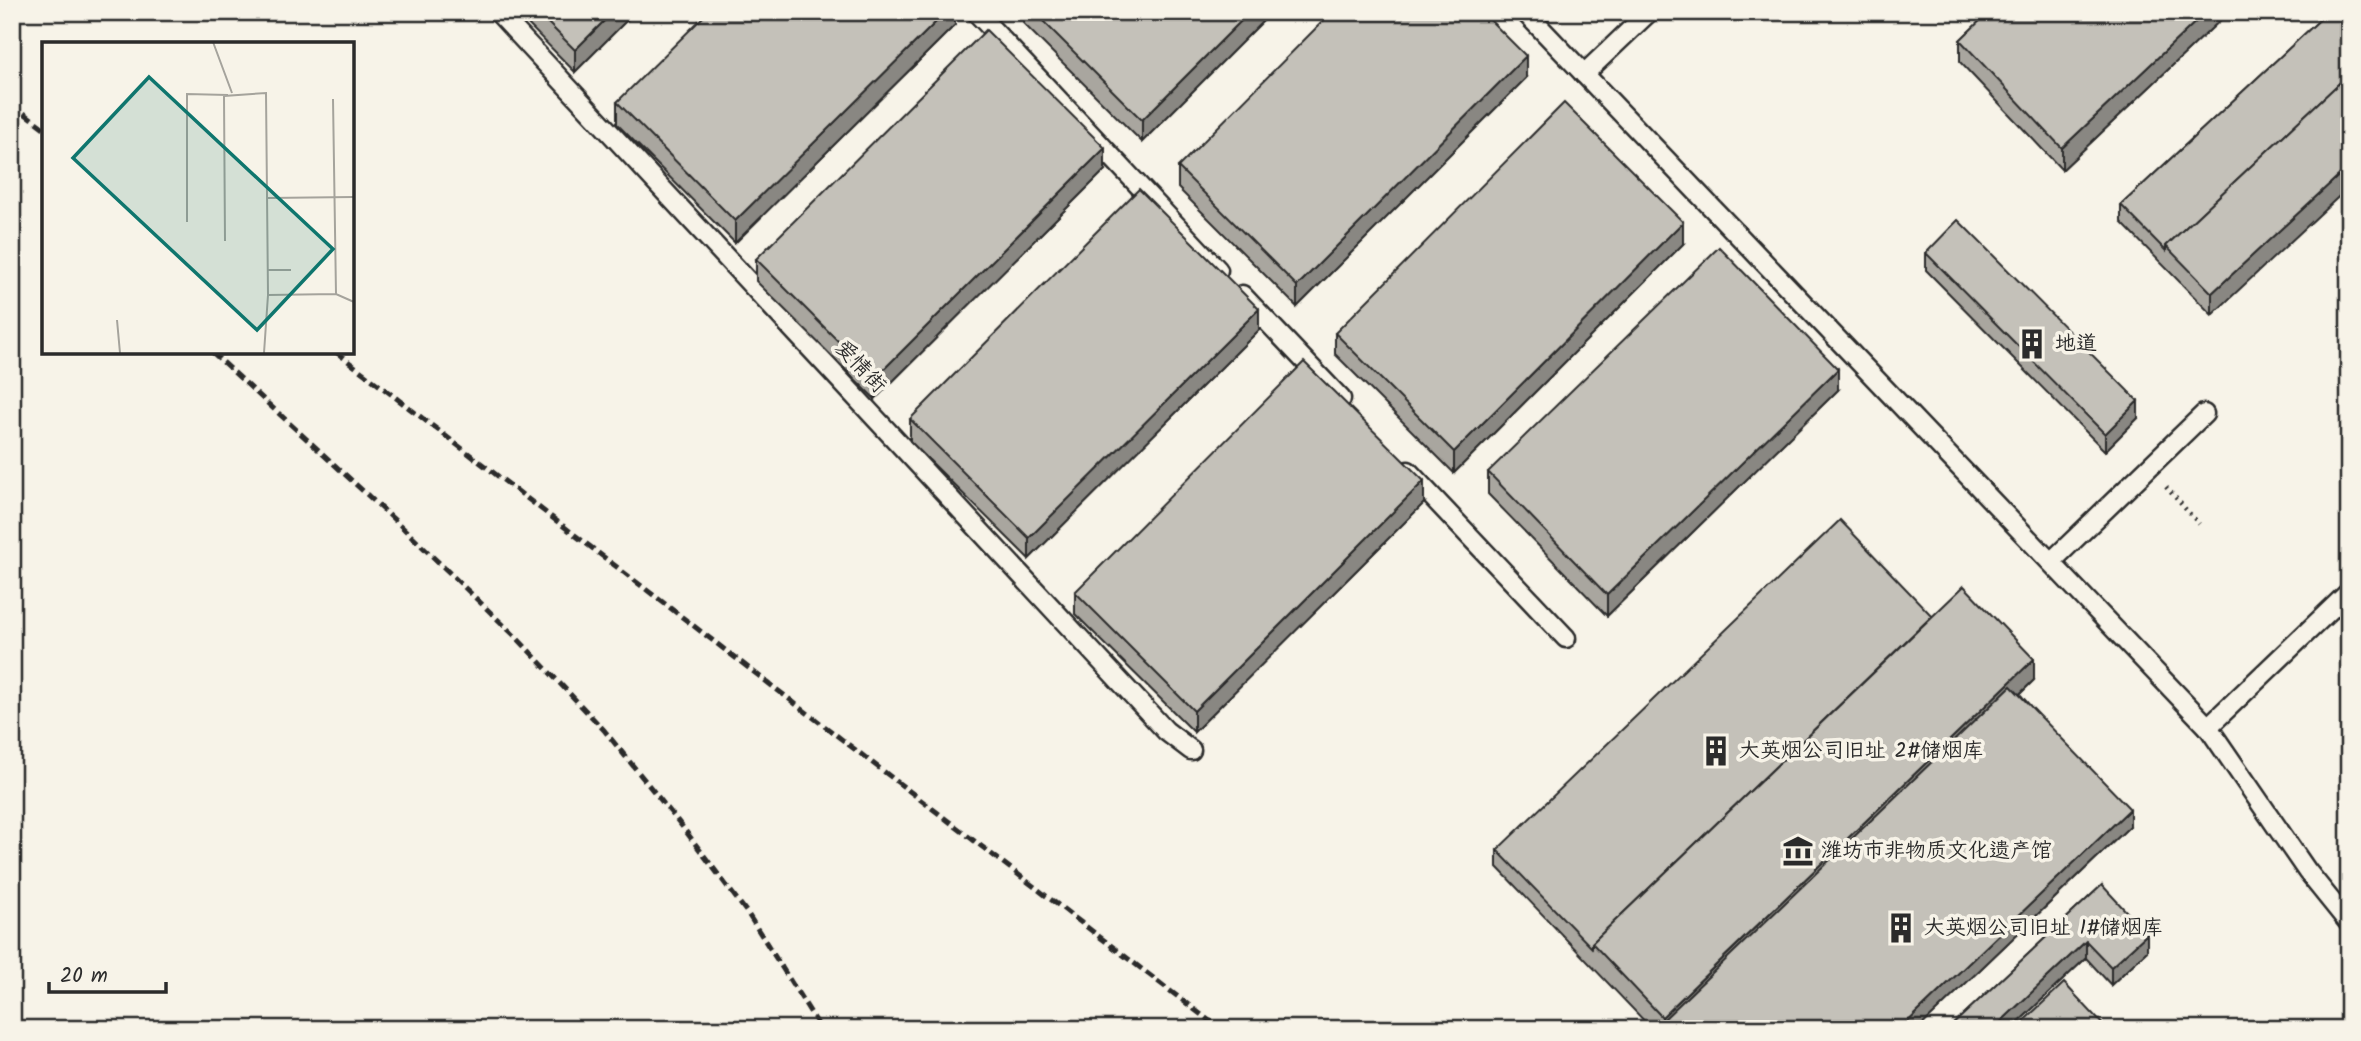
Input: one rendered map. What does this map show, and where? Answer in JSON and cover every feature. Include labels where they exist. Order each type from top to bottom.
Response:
[{"type":"lane","name":"爱情街","points":[[498,12],[1167,731],[1191,750]]},
{"type":"lane","points":[[976,12],[1356,416]]},
{"type":"lane","points":[[1525,12],[2208,727],[2307,871],[2349,923]]},
{"type":"lane","points":[[1584,74],[1649,12]]},
{"type":"lane","points":[[2050,562],[2204,414]]},
{"type":"lane","points":[[1395,457],[1566,638]]},
{"type":"lane","points":[[2208,727],[2349,593]]},
{"type":"building","points":[[537,12],[613,12],[575,50]]},
{"type":"building","points":[[708,12],[946,12],[735,221],[617,102]]},
{"type":"building","points":[[1034,12],[1250,12],[1142,120]]},
{"type":"building","points":[[1332,12],[1482,12],[1526,56],[1297,286],[1178,167]]},
{"type":"building","points":[[1989,12],[2206,12],[2062,148],[1960,40]]},
{"type":"building","points":[[2328,12],[2349,12],[2349,74],[2166,246],[2166,251],[2121,205]]},
{"type":"building","points":[[986,30],[1105,148],[875,378],[756,259]]},
{"type":"building","points":[[2349,74],[2349,166],[2212,293],[2166,246]]},
{"type":"building","points":[[1564,103],[1683,222],[1454,452],[1335,333]]},
{"type":"building","points":[[1139,189],[1259,309],[1029,538],[910,419]]},
{"type":"building","name":"地道","points":[[1958,220],[2138,401],[2105,434],[1926,253]]},
{"type":"building","points":[[1719,247],[1838,369],[1607,595],[1488,472]]},
{"type":"building","points":[[1304,362],[1424,481],[1194,711],[1075,592]]},
{"type":"building","name":"大英烟公司旧址 2#储烟库","points":[[1840,520],[1932,616],[1592,943],[1592,948],[1497,850]]},
{"type":"building","points":[[1964,586],[2034,659],[1662,1017],[1592,943]]},
{"type":"building","name":"大英烟公司旧址 1#储烟库","points":[[2011,686],[2130,809],[1900,1029],[1669,1029],[1662,1021]]},
{"type":"building","points":[[2102,885],[2147,934],[2111,967],[2086,941],[1993,1029],[1948,1029]]},
{"type":"building","points":[[2064,983],[2107,1029],[2015,1029]]},
{"type":"railway","points":[[12,104],[42,126]]},
{"type":"railway","points":[[214,354],[400,525],[517,638],[604,730],[748,914],[821,1029]]},
{"type":"railway","points":[[339,354],[1220,1029]]},
{"type":"place","name":"地道","points":[[2032,344]]},
{"type":"place","name":"大英烟公司旧址 2#储烟库","points":[[1716,751]]},
{"type":"place","name":"潍坊市非物质文化遗产馆","points":[[1798,851]]},
{"type":"place","name":"大英烟公司旧址 1#储烟库","points":[[1901,928]]}]
